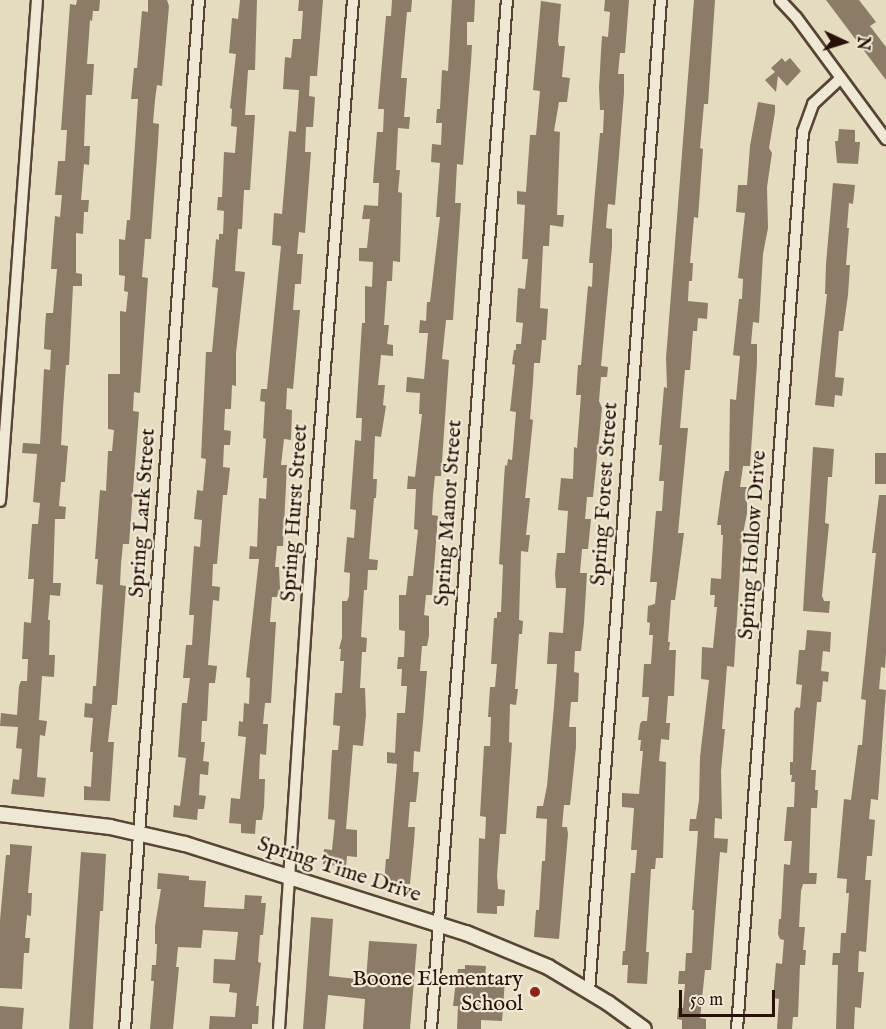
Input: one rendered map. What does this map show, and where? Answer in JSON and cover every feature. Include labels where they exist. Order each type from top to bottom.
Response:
[{"type":"street","points":[[0,501],[37,0]]},
{"type":"street","name":"Spring Lark Street","points":[[125,1029],[199,0]]},
{"type":"street","name":"Spring Hurst Street","points":[[279,1029],[310,565],[353,0]]},
{"type":"street","name":"Spring Manor Street","points":[[431,1029],[507,0]]},
{"type":"street","name":"Spring Forest Street","points":[[590,992],[661,0]]},
{"type":"street","points":[[780,0],[796,17],[886,139]]},
{"type":"street","name":"Spring Hollow Drive","points":[[737,1029],[803,132],[813,104],[841,78]]},
{"type":"street","name":"Spring Time Drive","points":[[0,814],[87,823],[185,844],[439,924],[517,952],[590,992],[644,1029]]},
{"type":"building","points":[[77,0],[100,0],[99,11],[93,11],[92,21],[90,20],[87,64],[94,64],[92,95],[86,95],[84,146],[90,146],[89,165],[84,164],[81,200],[89,200],[88,212],[84,212],[83,234],[76,233],[76,273],[82,274],[82,286],[73,286],[69,365],[66,365],[63,409],[61,445],[68,446],[65,482],[61,482],[59,506],[66,507],[65,519],[55,519],[53,583],[61,583],[60,596],[50,595],[48,620],[50,620],[49,655],[55,655],[54,677],[42,676],[39,720],[47,721],[45,736],[40,735],[37,777],[46,778],[44,797],[11,794],[13,779],[19,780],[22,749],[16,748],[18,727],[0,726],[1,713],[17,715],[19,686],[21,681],[27,681],[28,659],[22,659],[24,622],[31,623],[34,579],[28,579],[32,524],[38,524],[40,503],[33,502],[37,454],[22,453],[23,443],[40,444],[44,369],[50,370],[51,350],[44,349],[46,313],[53,313],[57,269],[51,269],[52,253],[55,216],[60,217],[62,195],[55,195],[58,161],[65,161],[67,130],[61,130],[70,4],[76,5]]},
{"type":"building","points":[[148,0],[167,0],[169,6],[162,86],[157,85],[153,123],[159,124],[158,143],[151,239],[145,239],[142,277],[148,278],[140,393],[134,392],[133,411],[139,412],[129,544],[123,544],[121,564],[120,585],[126,586],[117,705],[112,705],[108,742],[114,742],[110,801],[84,800],[84,786],[91,787],[93,752],[90,752],[93,718],[84,717],[85,703],[92,704],[93,686],[96,686],[103,585],[96,584],[98,559],[95,559],[100,490],[106,491],[108,451],[112,451],[114,430],[108,429],[108,374],[120,374],[120,311],[126,312],[128,292],[124,291],[125,276],[119,275],[119,239],[125,240],[127,220],[130,220],[138,99],[131,99],[134,68],[137,68],[142,11],[148,12]]},
{"type":"building","points":[[240,0],[257,0],[255,70],[248,70],[245,115],[255,115],[250,190],[244,190],[242,229],[238,229],[235,271],[245,272],[236,353],[236,386],[232,385],[231,409],[225,409],[224,430],[231,431],[230,445],[224,445],[223,467],[230,468],[227,495],[223,495],[217,564],[213,564],[212,586],[220,587],[219,601],[213,600],[208,665],[217,666],[215,683],[209,683],[207,721],[202,721],[201,742],[205,742],[203,761],[209,762],[208,775],[200,774],[199,795],[206,796],[204,809],[198,809],[197,820],[173,817],[174,805],[180,806],[186,758],[178,757],[182,703],[187,703],[190,678],[183,678],[186,645],[192,645],[194,615],[189,615],[194,546],[200,547],[202,520],[194,519],[197,490],[203,491],[206,459],[201,458],[206,352],[212,352],[218,288],[212,287],[216,239],[219,240],[219,234],[223,234],[224,211],[217,210],[218,197],[222,197],[224,152],[235,153],[237,127],[231,126],[232,109],[230,108],[236,54],[229,53],[232,18],[238,19]]},
{"type":"building","points":[[299,0],[323,0],[317,76],[310,76],[309,96],[315,97],[313,127],[306,127],[305,152],[311,152],[305,233],[299,232],[297,254],[303,254],[301,284],[295,284],[293,310],[300,310],[293,389],[287,388],[286,409],[292,410],[291,440],[284,439],[281,465],[287,465],[283,546],[277,546],[275,567],[279,567],[280,589],[277,597],[272,597],[270,622],[276,622],[271,703],[265,703],[263,724],[268,724],[266,755],[260,754],[259,779],[265,779],[264,807],[262,820],[256,820],[255,834],[241,833],[241,824],[229,823],[231,798],[240,799],[246,737],[238,736],[239,721],[243,722],[244,703],[249,704],[250,678],[246,677],[259,559],[249,559],[250,546],[257,547],[259,498],[266,499],[267,478],[263,478],[266,439],[263,438],[265,402],[260,401],[261,389],[267,389],[281,246],[272,245],[274,213],[282,214],[289,131],[296,132],[299,90],[283,89],[285,57],[291,58],[293,39],[301,39],[303,11],[298,11]]},
{"type":"building","points":[[392,0],[412,0],[411,12],[407,12],[401,78],[407,78],[404,117],[410,117],[409,129],[398,128],[396,170],[400,170],[398,192],[402,193],[400,262],[393,261],[392,281],[387,281],[384,325],[389,325],[387,344],[393,345],[393,356],[381,355],[378,385],[385,385],[383,405],[386,406],[381,437],[375,436],[373,479],[377,479],[369,559],[378,560],[377,570],[368,570],[367,590],[364,590],[361,637],[367,638],[366,652],[362,652],[360,688],[365,688],[366,715],[363,746],[353,745],[346,829],[357,830],[357,857],[347,856],[346,867],[323,864],[324,849],[332,850],[335,820],[328,819],[332,750],[338,750],[340,726],[333,725],[335,693],[342,693],[344,661],[340,661],[341,649],[339,649],[342,638],[342,601],[347,601],[349,596],[350,573],[344,572],[347,537],[354,538],[356,510],[350,509],[355,440],[361,441],[362,418],[356,418],[362,323],[365,323],[365,286],[372,287],[373,262],[359,261],[359,248],[367,248],[370,219],[362,219],[364,205],[378,206],[379,183],[373,183],[377,132],[383,132],[384,109],[378,109],[386,16],[391,16]]},
{"type":"building","points":[[452,0],[475,0],[474,22],[467,22],[467,45],[472,45],[463,165],[457,164],[455,203],[461,203],[453,320],[446,320],[442,359],[449,360],[441,476],[435,476],[433,495],[432,515],[438,516],[432,595],[426,595],[424,615],[429,616],[429,636],[427,646],[422,646],[420,671],[427,671],[423,722],[420,752],[414,751],[413,772],[419,772],[416,802],[410,802],[408,827],[415,827],[414,842],[410,884],[384,883],[386,859],[389,859],[397,764],[387,763],[387,752],[395,753],[397,713],[405,713],[407,686],[401,686],[402,669],[397,669],[398,657],[404,657],[405,631],[399,630],[399,595],[406,595],[408,576],[413,576],[418,530],[414,529],[416,489],[407,489],[408,476],[415,477],[422,414],[419,414],[420,393],[406,392],[407,377],[424,379],[428,333],[419,333],[420,320],[426,321],[427,302],[430,302],[440,217],[436,217],[440,163],[431,162],[432,144],[441,145],[442,123],[436,123],[437,109],[440,109],[442,70],[448,71]]},
{"type":"building","points":[[605,0],[629,0],[625,53],[620,53],[618,74],[624,74],[624,93],[615,205],[608,204],[606,228],[612,229],[612,247],[601,366],[608,367],[607,377],[601,377],[599,401],[602,408],[593,497],[587,497],[585,519],[591,519],[588,549],[582,549],[580,573],[587,573],[581,651],[575,651],[574,672],[579,673],[578,702],[571,702],[569,727],[576,727],[576,747],[570,805],[564,805],[562,827],[567,827],[568,834],[559,939],[534,937],[536,910],[539,910],[542,861],[545,861],[547,819],[536,818],[537,806],[543,806],[547,786],[557,664],[547,664],[549,632],[563,633],[566,588],[556,588],[555,574],[557,553],[565,553],[568,511],[558,510],[561,478],[573,479],[574,447],[577,448],[581,395],[576,395],[578,365],[581,365],[588,286],[592,287],[593,263],[589,263],[604,110],[600,110],[601,51],[602,36],[608,37],[610,12],[604,11]]},
{"type":"building","points":[[694,0],[715,0],[708,104],[704,104],[700,148],[703,149],[698,218],[694,217],[690,263],[693,263],[692,281],[689,281],[688,301],[708,303],[707,319],[698,318],[697,331],[693,331],[690,370],[685,370],[680,428],[688,428],[678,533],[684,533],[675,600],[671,600],[668,642],[670,642],[669,650],[676,650],[674,696],[668,696],[666,723],[670,723],[669,740],[661,739],[659,761],[666,762],[663,858],[656,858],[655,869],[651,869],[646,952],[649,952],[647,984],[627,983],[628,965],[622,965],[623,951],[625,951],[631,873],[635,873],[637,850],[631,850],[634,808],[622,807],[622,793],[639,794],[643,751],[640,751],[641,740],[638,740],[640,724],[642,721],[647,721],[649,697],[642,697],[644,664],[651,664],[653,635],[649,635],[648,606],[655,604],[657,582],[650,582],[656,511],[662,511],[664,481],[659,481],[662,445],[659,445],[664,387],[667,388],[666,358]]},
{"type":"building","points":[[826,0],[859,0],[876,22],[870,26],[886,47],[886,80]]},
{"type":"building","points":[[541,1],[561,4],[558,41],[559,46],[565,46],[562,77],[570,78],[567,102],[559,102],[554,131],[560,132],[557,215],[564,215],[563,227],[550,225],[549,246],[543,246],[540,308],[548,309],[546,340],[542,340],[540,363],[534,363],[530,419],[533,420],[525,498],[530,498],[526,535],[530,535],[528,552],[521,551],[519,620],[523,621],[522,634],[519,634],[515,689],[518,689],[516,705],[510,704],[509,742],[512,743],[506,834],[500,834],[497,876],[498,889],[505,890],[504,906],[497,906],[497,914],[477,913],[479,838],[485,839],[486,817],[480,816],[484,746],[490,746],[491,717],[488,717],[490,687],[495,687],[497,664],[491,664],[494,618],[497,618],[497,612],[501,612],[503,565],[499,564],[505,465],[507,466],[508,459],[512,460],[516,412],[510,411],[515,365],[512,364],[516,344],[521,344],[523,323],[516,322],[518,288],[525,289],[528,259],[522,259],[525,205],[517,204],[517,191],[526,192],[530,135],[536,135],[540,91],[533,90]]},
{"type":"building","points":[[782,58],[785,62],[790,58],[801,71],[787,86],[778,76],[776,92],[765,80],[775,72],[771,68]]},
{"type":"building","points":[[758,102],[775,105],[775,112],[769,148],[772,153],[767,187],[768,228],[763,254],[759,323],[753,322],[751,344],[757,344],[757,363],[750,466],[743,466],[740,487],[747,487],[747,513],[742,539],[734,667],[727,666],[722,729],[725,729],[721,771],[722,819],[715,818],[714,838],[728,839],[727,853],[720,852],[711,970],[705,970],[700,1018],[706,1019],[706,1029],[682,1029],[682,1020],[677,1019],[678,1008],[683,1008],[685,984],[678,984],[679,971],[685,971],[686,953],[692,953],[694,910],[692,910],[698,831],[689,831],[690,819],[696,819],[699,800],[700,757],[709,680],[701,679],[702,647],[713,648],[717,607],[714,607],[715,595],[710,595],[711,578],[721,579],[723,535],[721,535],[721,525],[717,525],[725,471],[729,471],[730,399],[736,400],[740,356],[733,355],[739,299],[742,299],[743,279],[738,278],[745,213],[736,212],[738,185],[747,185],[750,146]]},
{"type":"building","points":[[839,129],[855,130],[855,142],[860,142],[858,164],[837,163],[835,141],[838,141]]},
{"type":"building","points":[[833,183],[855,185],[853,204],[849,203],[847,228],[849,228],[846,265],[850,265],[848,295],[843,331],[839,331],[835,377],[844,378],[842,396],[835,395],[834,407],[815,405],[827,294],[825,294],[826,264]]},
{"type":"building","points":[[813,447],[834,449],[832,477],[828,477],[825,523],[829,524],[822,596],[824,601],[830,601],[829,613],[803,611]]},
{"type":"building","points":[[875,453],[886,453],[886,484],[875,484]]},
{"type":"building","points":[[879,495],[886,495],[886,653],[885,668],[881,667],[879,689],[886,690],[878,800],[871,799],[869,819],[875,820],[872,856],[867,856],[865,880],[871,880],[866,952],[859,951],[858,972],[864,972],[861,1008],[855,1007],[854,1029],[836,1029],[838,965],[832,965],[833,953],[840,953],[841,933],[846,933],[849,893],[846,893],[847,879],[837,878],[844,799],[851,800],[858,745],[862,745],[866,700],[861,699],[876,553],[872,553]]},
{"type":"building","points":[[807,630],[831,632],[830,652],[823,651],[821,671],[829,672],[828,682],[823,681],[821,702],[817,702],[811,770],[816,770],[815,790],[818,790],[817,808],[811,808],[809,873],[817,873],[816,884],[803,884],[801,891],[799,927],[805,927],[803,950],[806,950],[805,965],[800,965],[798,1017],[793,1017],[792,1029],[777,1029],[779,999],[773,998],[776,963],[782,964],[784,940],[780,939],[778,934],[779,919],[781,919],[784,864],[790,865],[792,841],[784,841],[787,807],[794,807],[795,782],[791,782],[790,762],[793,762],[794,712],[796,707],[800,708],[802,685],[796,684],[799,650],[805,650]]},
{"type":"building","points":[[10,844],[32,846],[28,893],[32,893],[31,916],[27,915],[25,938],[30,938],[29,953],[24,953],[22,989],[0,988],[0,920],[6,855],[10,855]]},
{"type":"building","points":[[81,852],[106,854],[103,911],[100,911],[93,1029],[69,1029]]},
{"type":"building","points":[[158,873],[189,876],[189,880],[206,881],[204,907],[244,909],[245,895],[262,896],[261,903],[266,903],[258,962],[261,963],[256,1006],[259,1006],[258,1024],[252,1024],[252,1029],[209,1029],[210,1016],[235,1017],[237,993],[229,992],[230,984],[213,983],[214,959],[235,960],[238,932],[203,930],[201,948],[178,947],[176,967],[179,967],[173,1029],[150,1029],[154,981],[151,981],[152,965],[156,965],[155,926],[161,889],[157,889]]},
{"type":"building","points":[[311,917],[333,919],[329,976],[366,980],[369,941],[417,944],[410,1029],[363,1029],[365,999],[328,995],[325,1029],[303,1029]]},
{"type":"building","points":[[465,965],[486,966],[485,979],[505,980],[502,1021],[481,1020],[481,1029],[457,1029],[458,1006],[453,1006],[455,989],[458,969],[465,969]]},
{"type":"building","points":[[0,1006],[24,1008],[22,1029],[0,1029]]},
{"type":"place","name":"Boone Elementary School","points":[[535,992]]}]
